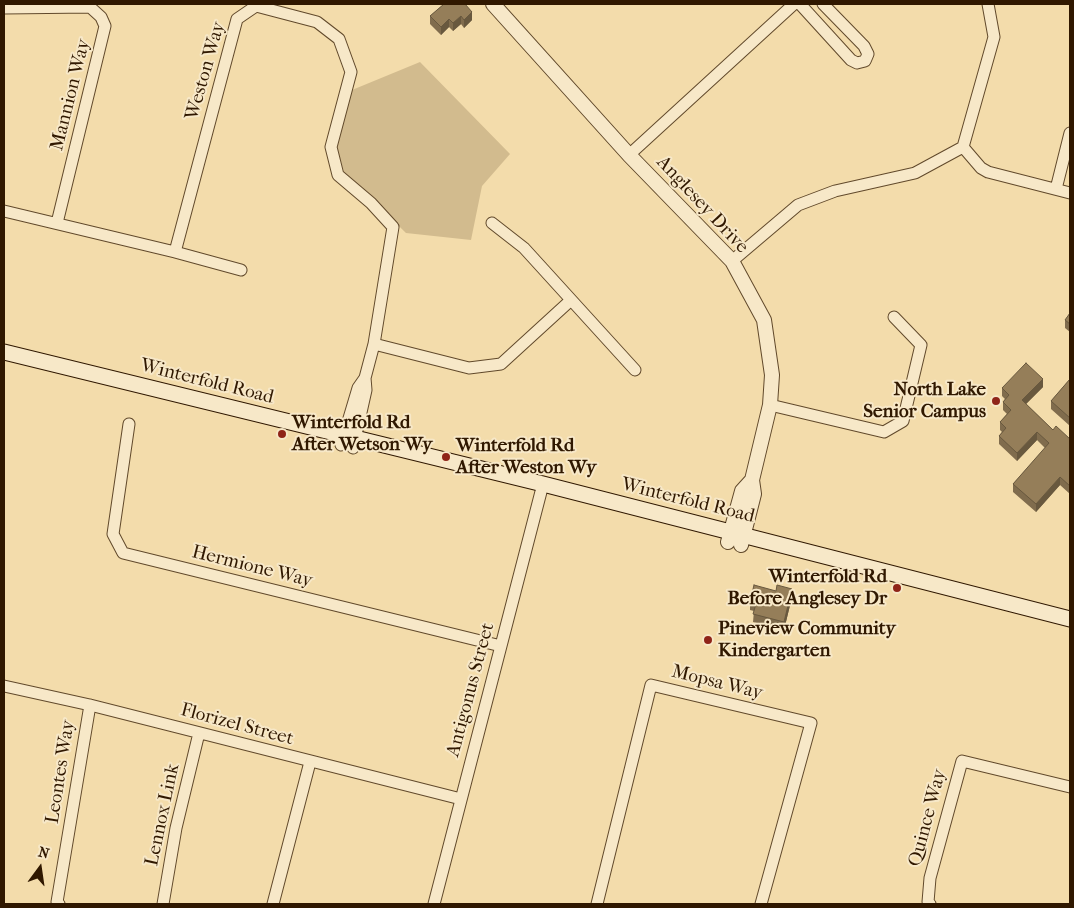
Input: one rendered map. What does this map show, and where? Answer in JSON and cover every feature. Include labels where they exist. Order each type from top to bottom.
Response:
[{"type":"main road","name":"Winterfold Road","points":[[4,352],[348,442]]},
{"type":"main road","name":"Winterfold Road","points":[[4,362],[542,489],[1070,628]]},
{"type":"main road","name":"Winterfold Road","points":[[736,539],[1070,619]]},
{"type":"street","name":"Anglesey Drive","points":[[493,4],[629,155],[732,261],[764,320],[772,375],[770,405],[752,480],[742,491],[736,539]]},
{"type":"street","points":[[629,155],[794,4]]},
{"type":"street","points":[[800,4],[851,60],[857,63],[865,61],[868,54],[864,46],[824,4]]},
{"type":"street","points":[[732,261],[798,204],[835,191],[915,173],[963,147],[994,37],[988,4]]},
{"type":"street","name":"Weston Way","points":[[175,252],[237,19],[256,6],[317,22],[339,39],[350,72],[331,147],[338,175],[371,203],[393,227],[374,344],[365,378],[358,388],[348,442]]},
{"type":"street","name":"Mannion Way","points":[[4,8],[90,7],[101,17],[105,26],[57,223]]},
{"type":"street","points":[[1056,189],[1070,133]]},
{"type":"street","points":[[963,147],[981,168],[988,172],[1070,193]]},
{"type":"street","points":[[4,211],[175,252],[241,270]]},
{"type":"street","points":[[492,223],[524,248],[635,370]]},
{"type":"street","points":[[374,344],[469,368],[501,364],[571,300]]},
{"type":"street","points":[[770,405],[884,432],[903,421],[921,345],[894,317]]},
{"type":"street","name":"Hermione Way","points":[[129,424],[113,534],[124,553],[501,646]]},
{"type":"street","name":"Antigonus Street","points":[[434,904],[542,489]]},
{"type":"street","name":"Mopsa Way","points":[[597,904],[651,685],[811,724],[761,904]]},
{"type":"street","name":"Florizel Street","points":[[4,686],[90,705],[461,799]]},
{"type":"street","name":"Leontes Way","points":[[59,904],[57,902],[90,705]]},
{"type":"street","name":"Lennox Link","points":[[163,904],[176,828],[199,733]]},
{"type":"street","name":"Quince Way","points":[[930,904],[928,902],[930,878],[962,761],[1070,787]]},
{"type":"street","points":[[273,904],[310,762]]},
{"type":"shaded area","points":[[420,62],[510,154],[482,186],[471,240],[406,233],[344,172],[337,148],[352,90]]},
{"type":"building","points":[[444,4],[465,4],[472,12],[464,20],[461,16],[453,23],[449,19],[441,27],[430,16]]},
{"type":"building","points":[[1070,313],[1070,324],[1065,320]]},
{"type":"building","points":[[1026,363],[1043,379],[1022,400],[1053,430],[1056,426],[1070,439],[1070,486],[1060,477],[1036,504],[1013,484],[1049,443],[1037,432],[1017,453],[999,436],[1006,428],[1000,422],[1011,410],[1003,402],[1009,395],[1002,388]]},
{"type":"building","points":[[1070,379],[1070,418],[1051,401]]},
{"type":"building","points":[[754,585],[776,591],[777,585],[792,589],[784,622],[753,614],[756,604],[750,602]]},
{"type":"place","name":"North Lake Senior Campus","points":[[996,401]]},
{"type":"place","name":"Winterfold Rd After Wetson Wy","points":[[282,434]]},
{"type":"place","name":"Winterfold Rd After Weston Wy","points":[[446,457]]},
{"type":"place","name":"Winterfold Rd Before Anglesey Dr","points":[[897,588]]},
{"type":"place","name":"Pineview Community Kindergarten","points":[[708,640]]}]
